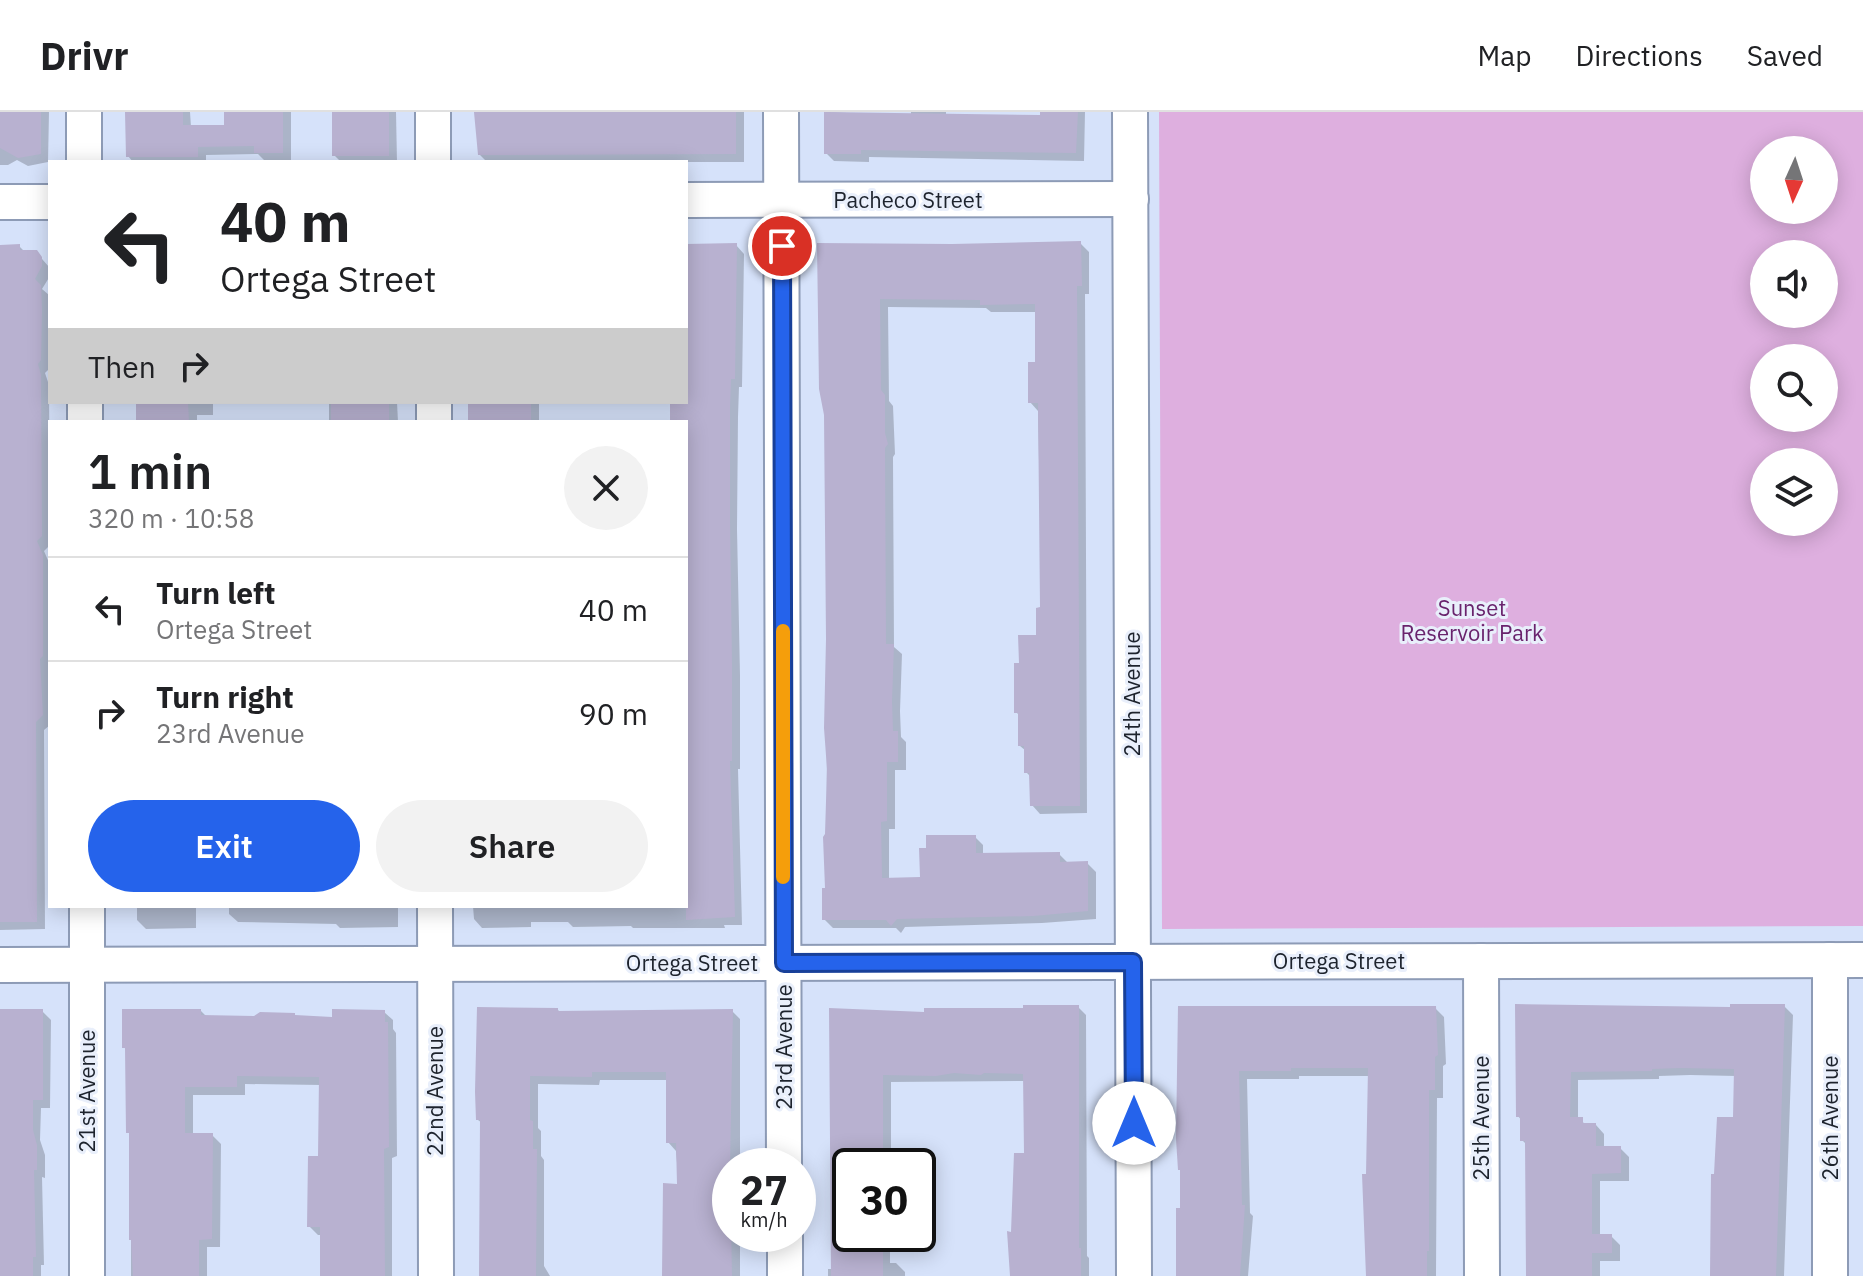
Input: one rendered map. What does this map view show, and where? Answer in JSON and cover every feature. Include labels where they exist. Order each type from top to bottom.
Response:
[{"type":"street","points":[[84,112],[84,160]]},
{"type":"street","points":[[433,112],[433,160]]},
{"type":"street","name":"23rd Avenue","points":[[781,112],[784,1148]]},
{"type":"street","name":"24th Avenue","points":[[1130,112],[1134,1276]]},
{"type":"street","name":"Pacheco Street","points":[[688,200],[1131,199]]},
{"type":"street","points":[[0,202],[48,202]]},
{"type":"street","name":"21st Avenue","points":[[87,908],[87,1276]]},
{"type":"street","name":"22nd Avenue","points":[[435,908],[436,1276]]},
{"type":"street","name":"Ortega Street","points":[[0,965],[1846,960]]},
{"type":"street","name":"26th Avenue","points":[[1830,1276],[1846,960]]},
{"type":"street","name":"25th Avenue","points":[[1481,961],[1482,1276]]},
{"type":"street","points":[[785,1252],[785,1276]]},
{"type":"green space","name":"Sunset Reservoir Park","points":[[1159,112],[1863,112],[1863,926],[1162,929]]},
{"type":"building","points":[[0,112],[41,112],[41,154],[18,158],[0,148]]},
{"type":"building","points":[[125,112],[183,112],[183,125],[224,125],[224,112],[283,112],[283,153],[254,153],[254,146],[198,147],[198,157],[126,157]]},
{"type":"building","points":[[332,112],[389,112],[389,156],[332,156]]},
{"type":"building","points":[[474,112],[736,112],[736,154],[478,155]]},
{"type":"building","points":[[824,112],[1040,115],[1040,112],[1078,112],[1076,153],[861,150],[861,154],[824,154]]},
{"type":"building","points":[[1081,241],[1082,286],[1077,286],[1080,806],[1030,806],[1029,773],[1024,773],[1024,746],[1018,746],[1018,713],[1014,713],[1014,663],[1019,663],[1018,635],[1036,635],[1036,608],[1040,607],[1038,403],[1028,403],[1028,362],[1035,362],[1035,304],[980,305],[980,300],[880,299],[881,390],[885,395],[888,444],[885,448],[886,644],[894,644],[893,731],[898,731],[898,762],[887,762],[887,821],[881,822],[882,878],[920,877],[919,848],[926,848],[926,835],[976,835],[976,853],[1060,852],[1060,862],[1088,861],[1088,911],[1033,916],[897,919],[891,926],[886,920],[822,920],[827,769],[824,728],[824,415],[819,389],[817,243]]},
{"type":"building","points":[[737,243],[735,379],[731,379],[730,408],[730,761],[735,917],[686,920],[688,420],[670,420],[670,404],[688,404],[688,244]]},
{"type":"building","points":[[20,244],[20,250],[37,250],[42,257],[42,266],[35,279],[41,285],[42,309],[41,360],[38,364],[41,375],[42,536],[37,541],[43,555],[43,656],[40,659],[43,715],[36,722],[37,922],[0,922],[0,245]]},
{"type":"building","points":[[136,404],[188,404],[189,420],[136,420]]},
{"type":"building","points":[[331,404],[389,404],[389,420],[331,420]]},
{"type":"building","points":[[468,404],[531,404],[531,420],[468,420]]},
{"type":"building","points":[[1515,1004],[1730,1007],[1730,1004],[1785,1004],[1776,1276],[1710,1276],[1711,1174],[1714,1174],[1717,1117],[1733,1117],[1734,1069],[1680,1068],[1571,1072],[1570,1117],[1583,1117],[1583,1123],[1596,1123],[1596,1146],[1621,1146],[1621,1173],[1592,1174],[1592,1234],[1612,1234],[1612,1253],[1592,1253],[1592,1276],[1526,1276],[1525,1141],[1520,1141],[1520,1117],[1516,1117]]},
{"type":"building","points":[[1023,1005],[1079,1005],[1081,1276],[1010,1276],[1007,1231],[1011,1232],[1014,1153],[1024,1153],[1023,1074],[954,1073],[936,1076],[883,1075],[883,1148],[832,1148],[832,1252],[883,1252],[883,1276],[831,1276],[829,1008],[924,1012],[924,1008],[1023,1008]]},
{"type":"building","points":[[1178,1006],[1436,1006],[1438,1055],[1435,1057],[1435,1090],[1429,1090],[1427,1276],[1366,1276],[1362,1174],[1366,1174],[1368,1068],[1291,1068],[1291,1071],[1239,1071],[1242,1205],[1245,1205],[1240,1276],[1176,1276],[1176,1208],[1180,1208],[1176,1139]]},
{"type":"building","points":[[477,1007],[558,1008],[558,1011],[733,1009],[730,1148],[712,1148],[712,1252],[732,1252],[732,1276],[662,1276],[663,1183],[677,1184],[676,1143],[666,1143],[666,1072],[592,1072],[592,1077],[530,1076],[530,1120],[533,1121],[533,1149],[537,1149],[536,1276],[479,1276],[480,1120],[476,1120]]},
{"type":"building","points":[[0,1009],[43,1009],[43,1100],[33,1100],[37,1170],[34,1170],[36,1257],[33,1257],[33,1276],[0,1276]]},
{"type":"building","points":[[122,1009],[201,1009],[201,1015],[254,1016],[260,1012],[332,1017],[332,1009],[385,1010],[385,1022],[388,1022],[389,1147],[384,1149],[385,1276],[320,1276],[320,1227],[307,1227],[308,1156],[318,1156],[319,1077],[237,1076],[237,1087],[185,1087],[185,1133],[213,1133],[212,1239],[199,1240],[199,1276],[133,1276],[129,1240],[129,1133],[126,1133]]},
{"type":"slow traffic","points":[[783,631],[783,877]]},
{"type":"route","points":[[782,246],[784,963],[1133,962],[1134,1123]]}]
